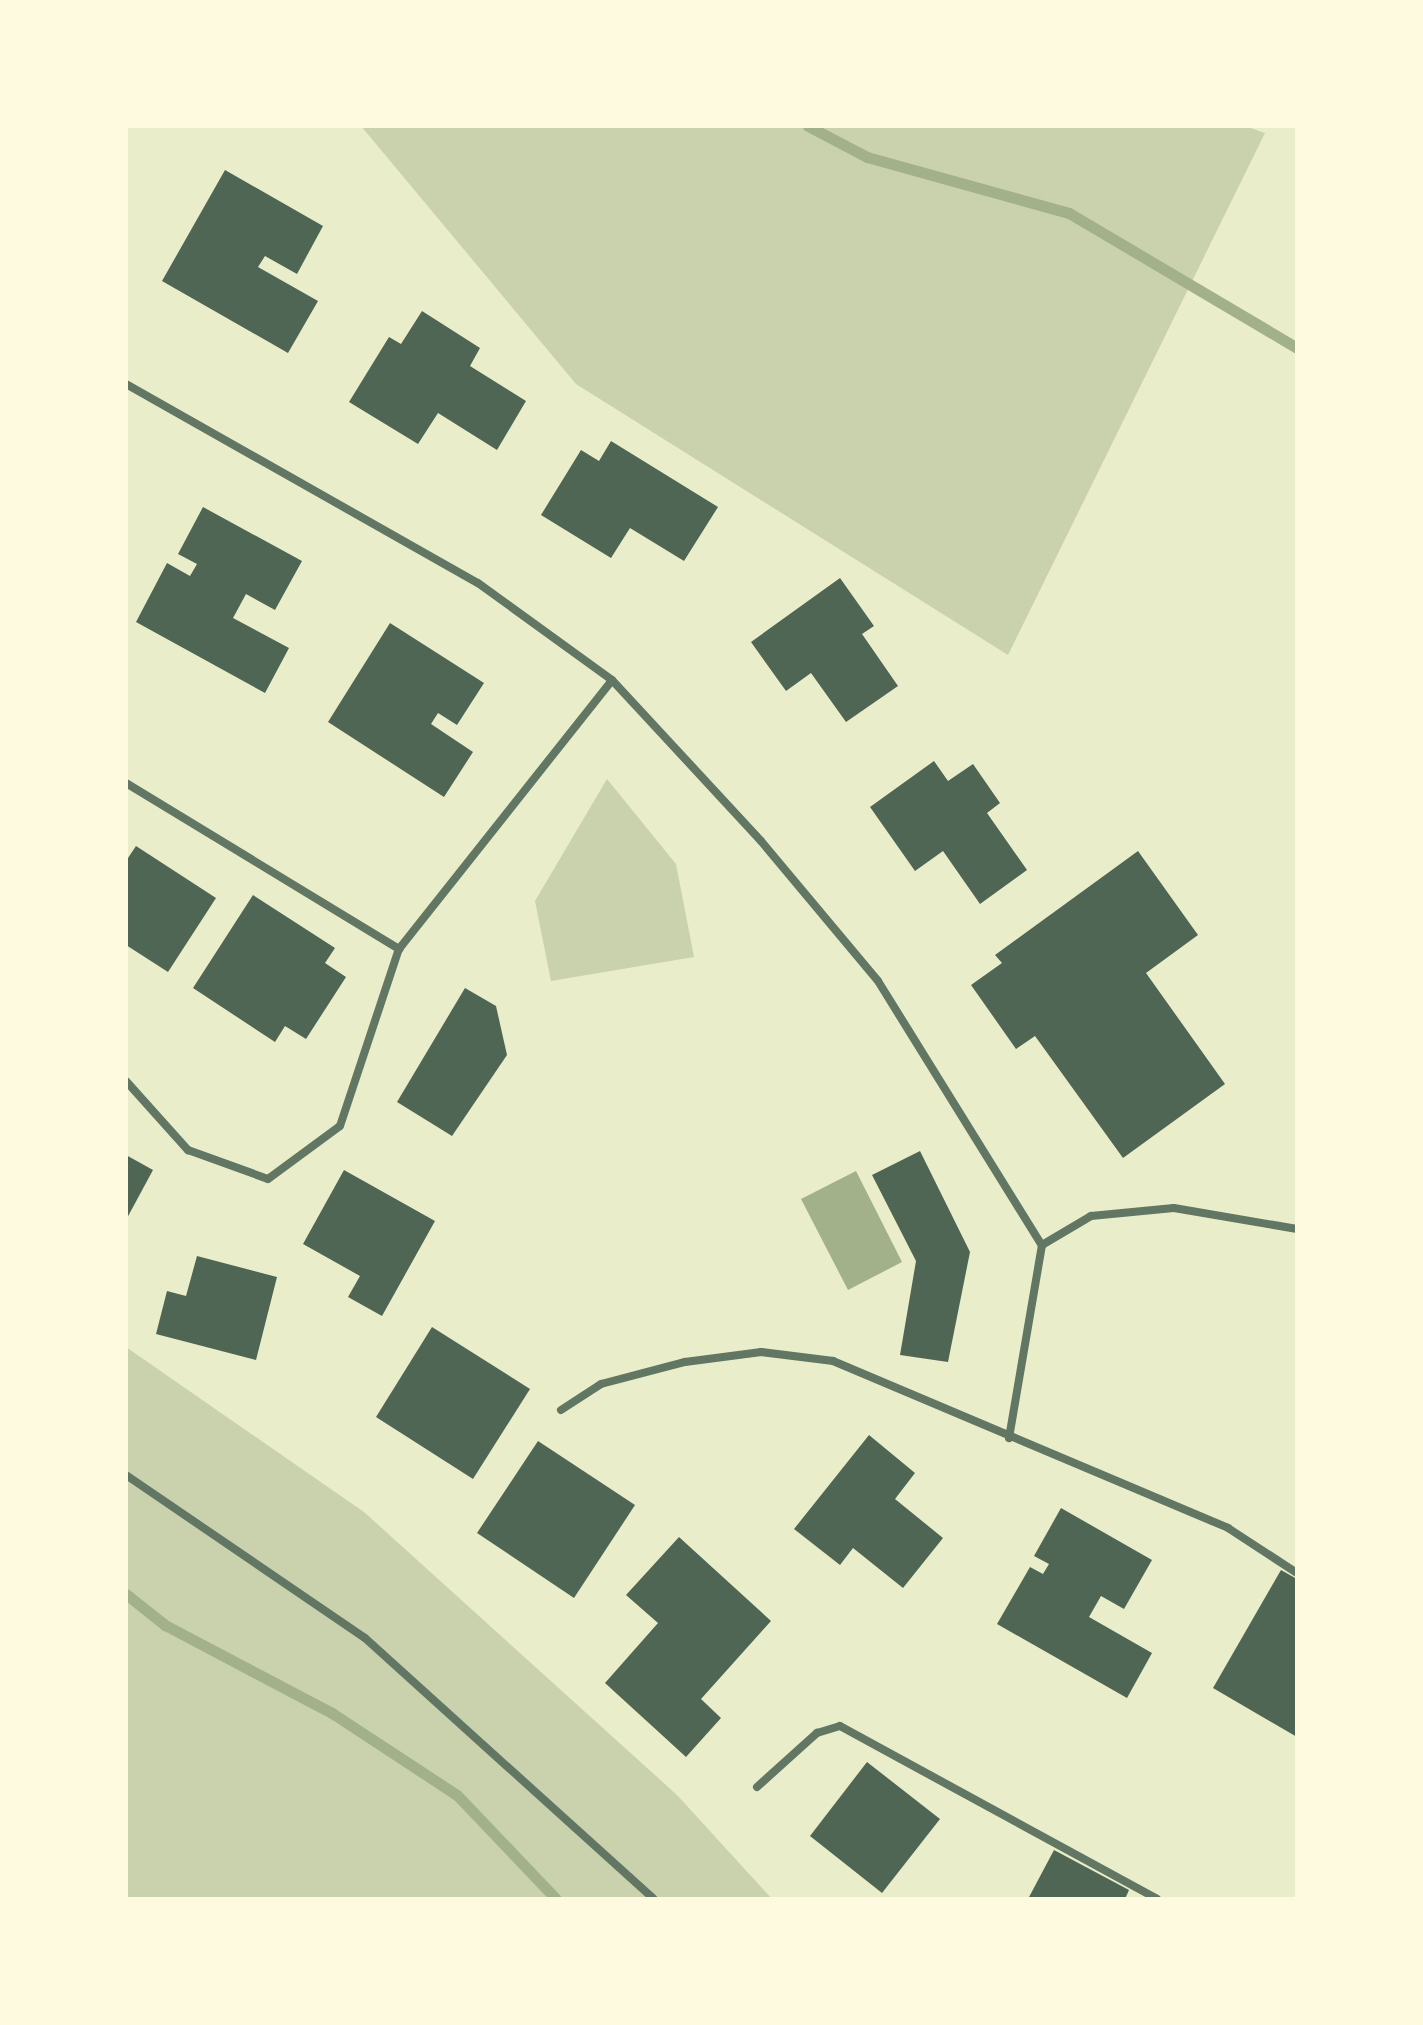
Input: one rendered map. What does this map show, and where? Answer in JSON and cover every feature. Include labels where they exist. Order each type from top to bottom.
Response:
[{"type":"street","points":[[126,384],[478,583],[612,680],[878,981],[1042,1245],[1009,1438]]},
{"type":"street","points":[[126,1081],[188,1150],[268,1179],[340,1126],[399,949],[612,680]]},
{"type":"street","points":[[126,783],[399,949]]},
{"type":"street","points":[[1042,1245],[1091,1216],[1174,1208],[1297,1229]]},
{"type":"street","points":[[561,1410],[601,1384],[761,1352],[833,1361],[1228,1528],[1297,1573]]},
{"type":"street","points":[[126,1475],[365,1638],[654,1899]]},
{"type":"street","points":[[757,1787],[817,1733],[840,1726],[1157,1899]]},
{"type":"shaded area","points":[[361,126],[1245,126],[1265,133],[1008,655],[576,384]]},
{"type":"shaded area","points":[[607,779],[676,864],[694,957],[551,981],[535,901]]},
{"type":"shaded area","points":[[856,1171],[902,1262],[848,1290],[801,1199]]},
{"type":"shaded area","points":[[126,1347],[364,1512],[677,1795],[772,1899],[126,1899]]},
{"type":"building","points":[[225,170],[323,226],[297,274],[265,256],[258,267],[318,301],[288,353],[162,281]]},
{"type":"building","points":[[422,311],[480,348],[470,366],[526,401],[497,450],[438,413],[418,444],[349,402],[389,337],[401,344]]},
{"type":"building","points":[[611,441],[718,507],[684,561],[630,528],[611,558],[541,515],[581,450],[599,461]]},
{"type":"building","points":[[203,507],[302,561],[275,610],[246,594],[233,618],[289,648],[265,693],[136,622],[167,563],[190,576],[197,564],[178,554]]},
{"type":"building","points":[[840,578],[874,626],[862,634],[898,686],[846,722],[811,673],[786,691],[751,642]]},
{"type":"building","points":[[390,623],[484,683],[457,725],[438,713],[431,724],[473,752],[444,797],[328,722]]},
{"type":"building","points":[[934,761],[948,781],[973,764],[1000,803],[987,813],[1027,870],[980,904],[943,851],[915,871],[870,807]]},
{"type":"building","points":[[136,846],[216,898],[168,972],[126,945],[126,861]]},
{"type":"building","points":[[1138,851],[1198,935],[1146,973],[1225,1084],[1123,1158],[1035,1036],[1016,1049],[971,985],[1002,963],[995,955]]},
{"type":"building","points":[[253,895],[335,948],[325,963],[346,977],[306,1039],[285,1026],[275,1042],[193,988]]},
{"type":"building","points":[[465,988],[496,1006],[507,1055],[452,1136],[397,1102]]},
{"type":"building","points":[[920,1151],[970,1252],[948,1362],[900,1355],[916,1261],[872,1175]]},
{"type":"building","points":[[126,1155],[153,1170],[126,1220]]},
{"type":"building","points":[[344,1170],[435,1221],[382,1316],[348,1297],[360,1276],[303,1244]]},
{"type":"building","points":[[197,1256],[277,1277],[256,1360],[156,1334],[167,1291],[186,1296]]},
{"type":"building","points":[[432,1327],[530,1389],[473,1479],[376,1417]]},
{"type":"building","points":[[869,1435],[915,1473],[895,1499],[943,1538],[903,1588],[853,1548],[840,1565],[794,1529]]},
{"type":"building","points":[[538,1441],[635,1505],[574,1598],[477,1533]]},
{"type":"building","points":[[1061,1508],[1152,1560],[1124,1609],[1101,1596],[1089,1617],[1152,1653],[1127,1698],[997,1624],[1030,1567],[1043,1574],[1049,1564],[1034,1556]]},
{"type":"building","points":[[679,1537],[771,1621],[701,1699],[721,1718],[686,1757],[605,1683],[658,1623],[626,1595]]},
{"type":"building","points":[[1281,1570],[1297,1579],[1297,1737],[1213,1688]]},
{"type":"building","points":[[867,1762],[940,1819],[882,1893],[810,1836]]},
{"type":"building","points":[[1054,1850],[1129,1890],[1125,1899],[1028,1899]]},
{"type":"waterway","points":[[808,126],[867,157],[1069,213],[1297,348]]},
{"type":"waterway","points":[[126,1594],[165,1625],[332,1713],[457,1795],[556,1899]]}]
